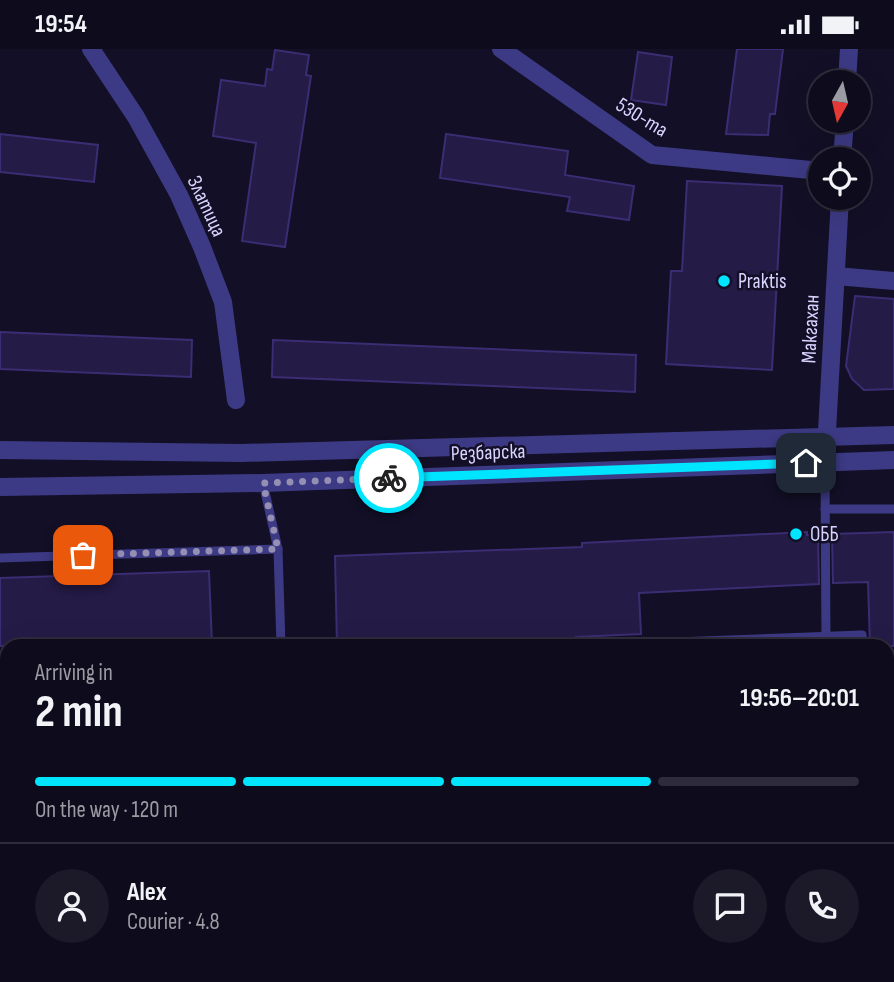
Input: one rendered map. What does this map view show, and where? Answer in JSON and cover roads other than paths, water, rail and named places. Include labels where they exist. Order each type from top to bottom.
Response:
[{"type":"street","name":"Златица","points":[[91,49],[136,117],[179,195],[202,247],[222,302],[236,400]]},
{"type":"street","name":"530-та","points":[[501,49],[652,155],[808,170]]},
{"type":"street","points":[[848,70],[849,49]]},
{"type":"street","name":"Макгахан","points":[[825,463],[839,210]]},
{"type":"street","points":[[836,276],[894,281]]},
{"type":"street","name":"Резбарска","points":[[0,450],[240,453],[894,435]]},
{"type":"street","name":"Резбарска","points":[[0,487],[263,483],[894,460]]},
{"type":"lane","points":[[825,463],[826,639]]},
{"type":"lane","points":[[263,483],[278,549],[281,639]]},
{"type":"lane","points":[[825,509],[894,509]]},
{"type":"lane","points":[[0,558],[278,549]]},
{"type":"lane","points":[[838,639],[862,635],[862,639]]},
{"type":"place","name":"Praktis","points":[[724,281]]},
{"type":"place","name":"ОББ","points":[[796,534]]}]
